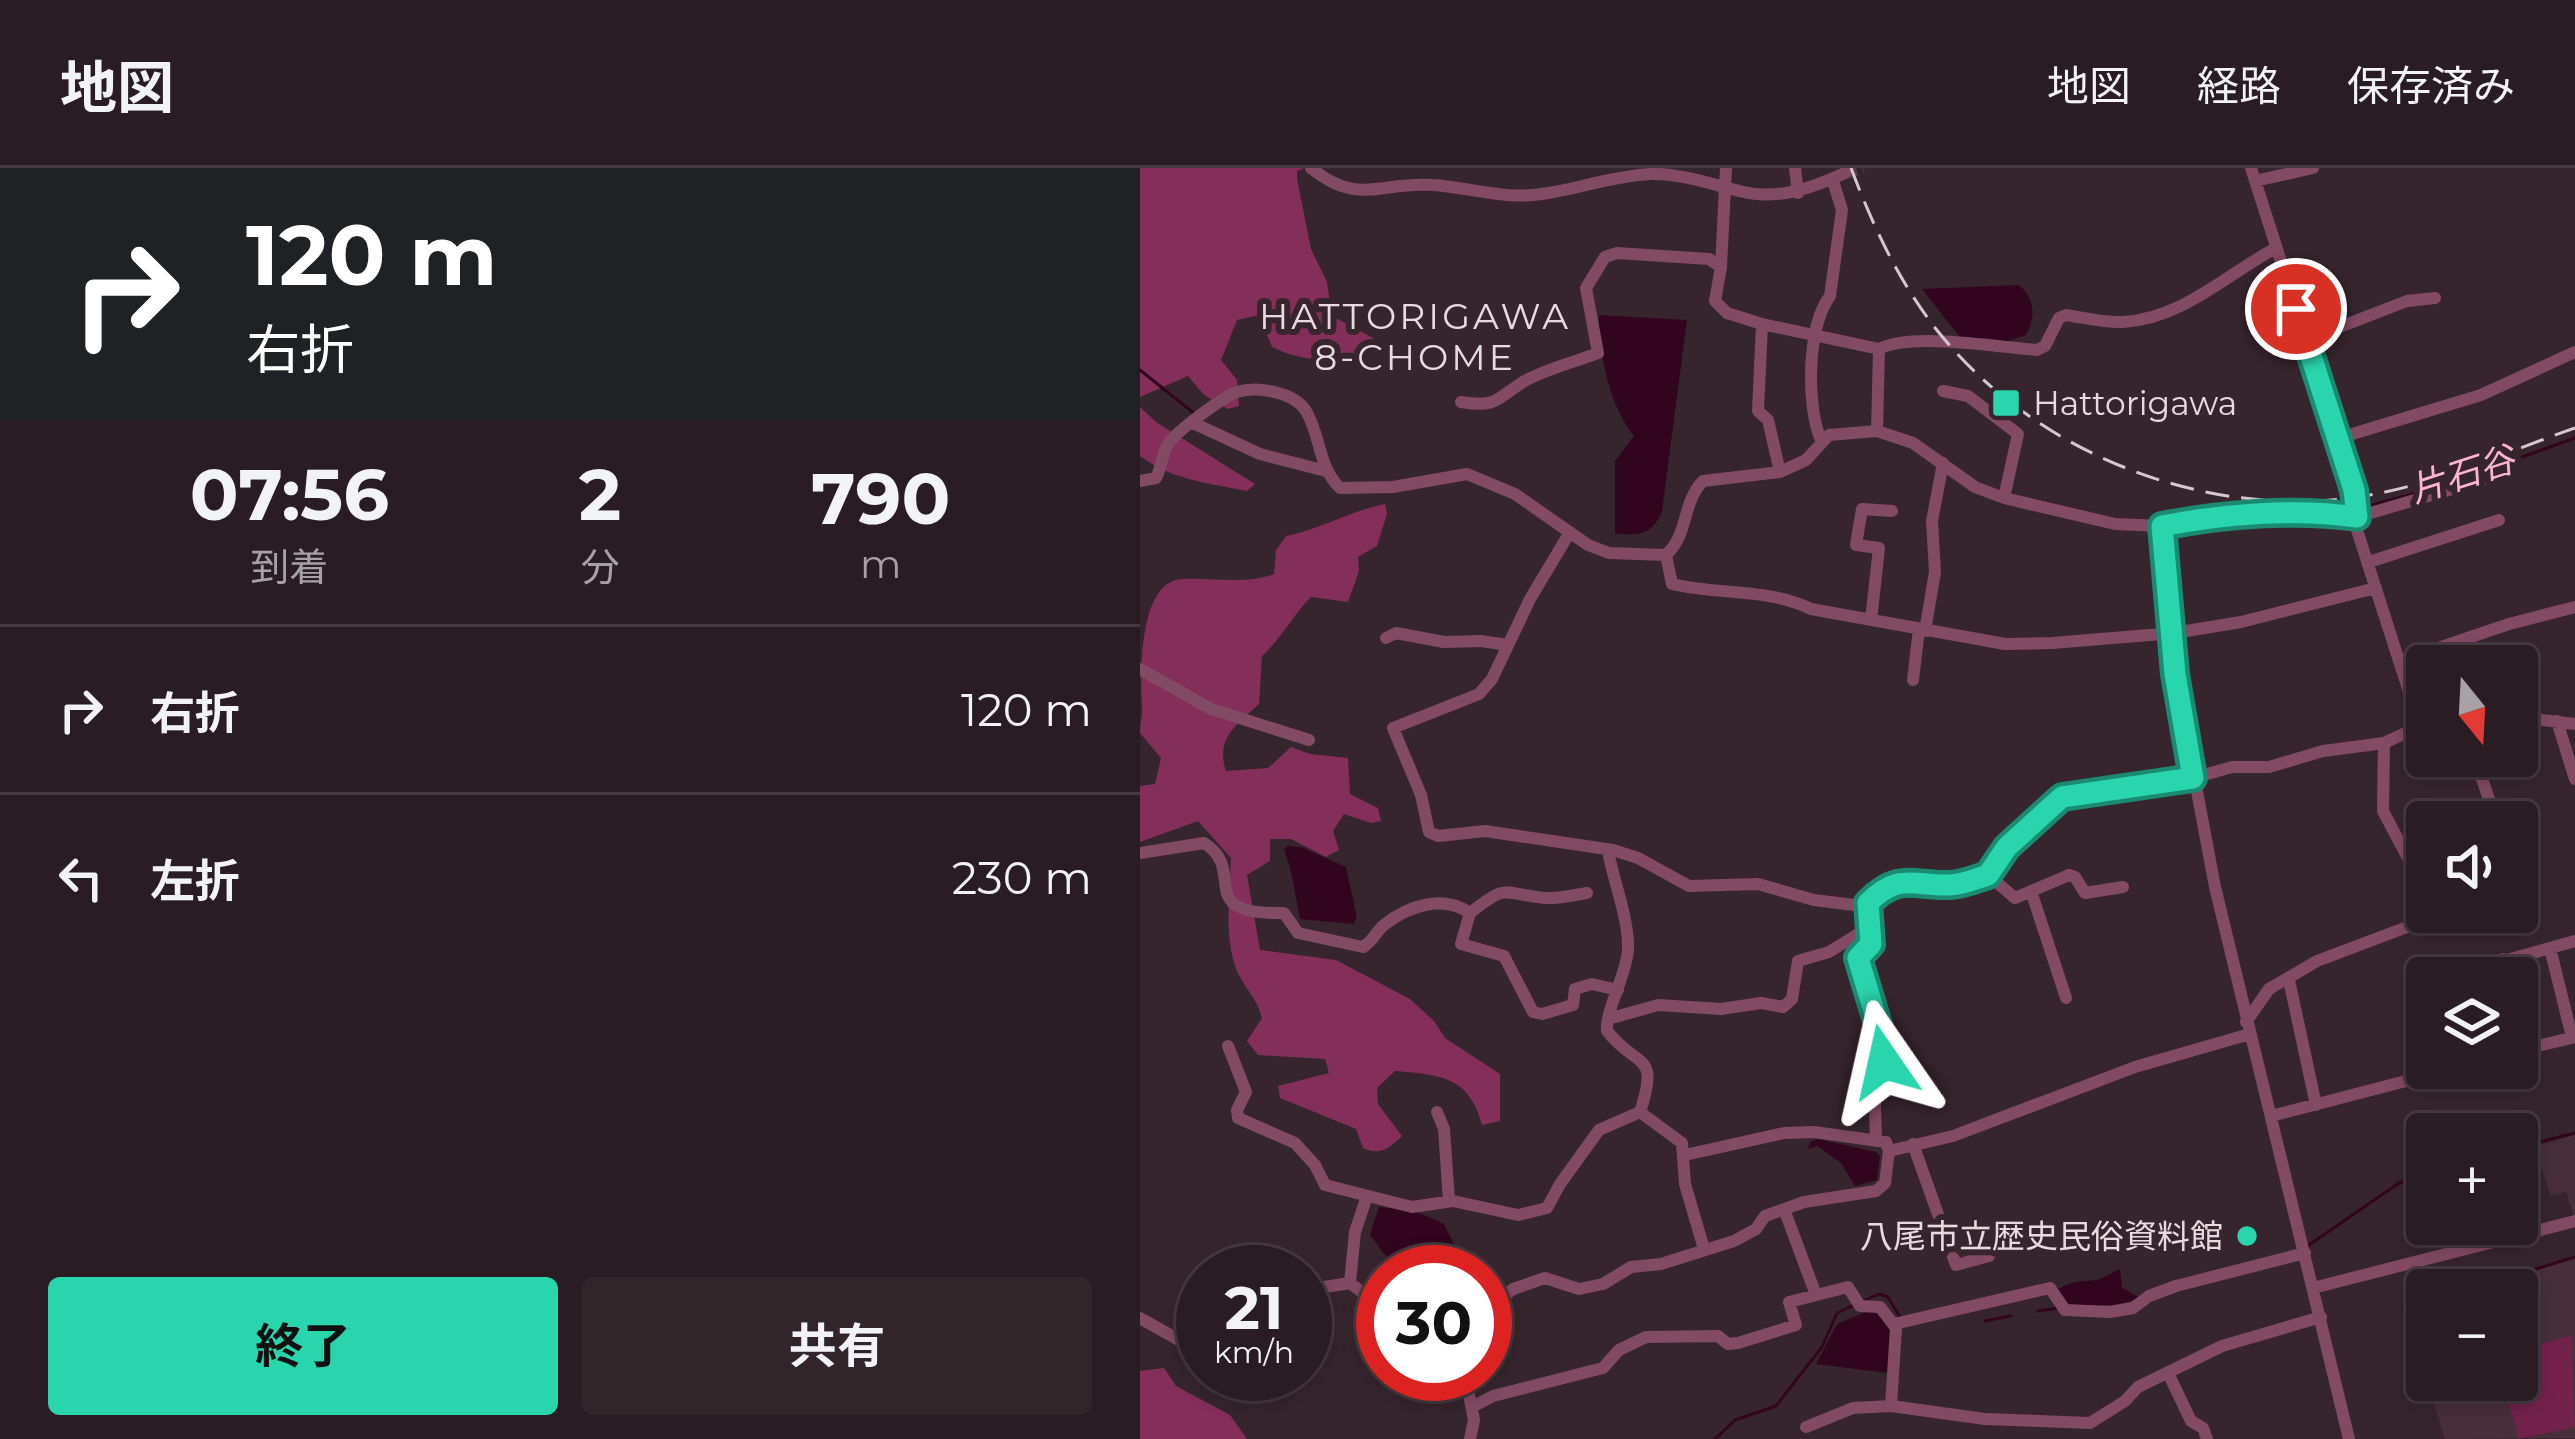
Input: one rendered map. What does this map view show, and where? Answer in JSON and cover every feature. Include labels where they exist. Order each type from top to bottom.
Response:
[{"type":"street","points":[[1311,168],[1337,187],[1370,193],[1430,184],[1503,195],[1541,194],[1599,173],[1655,173],[1758,194],[1798,193],[1839,177],[1842,210],[1830,296],[1816,333],[1812,396],[1821,440]]},
{"type":"street","points":[[1726,168],[1721,267],[1714,301],[1727,313],[1762,324],[1879,349]]},
{"type":"street","points":[[1796,168],[1798,193]]},
{"type":"street","points":[[2313,168],[2253,174],[2354,490],[2357,530],[2406,682]]},
{"type":"street","points":[[1877,431],[1879,349],[1884,344],[2037,350],[2045,346],[2059,318],[2066,315],[2129,322],[2158,315],[2182,306],[2276,248]]},
{"type":"street","points":[[1461,402],[1482,406],[1504,399],[1523,382],[1598,353],[1586,288],[1605,257],[1698,257],[1721,267]]},
{"type":"street","points":[[2306,340],[2407,301],[2435,298]]},
{"type":"street","points":[[1762,324],[1758,411],[1768,420],[1780,472]]},
{"type":"street","points":[[2338,438],[2481,395],[2575,352]]},
{"type":"street","points":[[1140,481],[1156,478],[1167,445],[1193,423],[1235,393],[1262,390],[1291,397],[1306,411],[1326,471],[1340,488],[1394,487],[1466,474],[1515,494],[1588,545],[1609,553],[1666,555]]},
{"type":"street","points":[[1943,391],[1968,396],[2018,434],[2004,498]]},
{"type":"street","points":[[1193,423],[1260,454],[1326,471]]},
{"type":"street","points":[[1666,555],[1682,537],[1694,491],[1703,481],[1780,472],[1806,460],[1821,440],[1846,431],[1877,431],[1912,443],[1975,487],[2004,498],[2115,524],[2162,526],[2334,513],[2357,517],[2493,477]]},
{"type":"street","points":[[1912,680],[1935,572],[1932,521],[1943,464]]},
{"type":"street","points":[[1871,620],[1879,548],[1856,545],[1862,509],[1892,511]]},
{"type":"street","points":[[2369,562],[2499,520]]},
{"type":"street","points":[[2162,526],[2175,674],[2193,778],[2248,1028],[2349,1439]]},
{"type":"street","points":[[1570,532],[1492,679],[1479,694],[1394,728],[1421,795],[1429,832],[1438,836],[1485,831],[1613,850],[1689,886],[1758,884],[1814,900],[1854,905],[1868,903],[1897,883],[1916,880],[1948,885],[1988,875],[2007,847],[2062,797],[2193,778],[2232,767],[2269,767],[2323,751],[2406,736]]},
{"type":"street","points":[[1666,555],[1672,584],[1786,597],[1811,609],[2005,644],[2174,633],[2242,622],[2377,588]]},
{"type":"street","points":[[2400,661],[2575,607]]},
{"type":"street","points":[[1386,638],[1396,633],[1444,642],[1508,645]]},
{"type":"street","points":[[1140,669],[1211,709],[1309,740]]},
{"type":"street","points":[[2538,719],[2575,724]]},
{"type":"street","points":[[2557,721],[2575,778]]},
{"type":"street","points":[[2384,743],[2383,811],[2406,854]]},
{"type":"street","points":[[1140,853],[1204,843],[1220,859],[1226,895],[1237,909],[1251,914],[1284,913],[1298,933],[1363,947],[1399,915],[1437,901],[1458,904],[1469,913]]},
{"type":"street","points":[[1228,1046],[1246,1092],[1238,1118],[1295,1143],[1325,1185],[1412,1207],[1449,1201],[1518,1215],[1547,1208],[1599,1130],[1640,1112],[1650,1084],[1646,1064],[1607,1031],[1628,948],[1609,856],[1613,850]]},
{"type":"street","points":[[1988,875],[2010,896],[2068,875],[2075,877],[2085,893],[2123,887]]},
{"type":"street","points":[[1587,893],[1545,898],[1512,890],[1490,897],[1469,913],[1461,944],[1504,956],[1533,1012],[1573,1005],[1575,989],[1592,984],[1618,990]]},
{"type":"street","points":[[2031,891],[2066,998]]},
{"type":"street","points":[[1868,903],[1871,944],[1858,958],[1886,1051],[1884,1062],[1874,1072],[1876,1141]]},
{"type":"street","points":[[1889,1150],[1953,1136],[2248,1028],[2269,988],[2317,961],[2406,927]]},
{"type":"street","points":[[1608,1019],[1658,1005],[1721,1009],[1761,1003],[1783,1007],[1792,999],[1798,961],[1829,952],[1868,928]]},
{"type":"street","points":[[2512,957],[2575,941]]},
{"type":"street","points":[[2538,1046],[2574,1037],[2550,948]]},
{"type":"street","points":[[2289,980],[2316,1106]]},
{"type":"street","points":[[2271,1116],[2406,1079]]},
{"type":"street","points":[[1437,1112],[1444,1129],[1449,1201]]},
{"type":"street","points":[[1640,1112],[1682,1143],[1685,1184],[1704,1249]]},
{"type":"street","points":[[1512,1289],[1545,1278],[1580,1289],[1603,1284],[1631,1267],[1661,1264],[1734,1241],[1756,1229],[1765,1216],[1784,1209],[1876,1191],[1885,1183],[1889,1150],[1886,1142],[1814,1132],[1784,1133],[1685,1155]]},
{"type":"street","points":[[1913,1144],[1956,1265],[1990,1256]]},
{"type":"street","points":[[1350,1283],[1355,1232],[1367,1196]]},
{"type":"street","points":[[1784,1209],[1816,1295]]},
{"type":"street","points":[[2314,1288],[2575,1221]]},
{"type":"street","points":[[1894,1324],[2050,1288],[2065,1310],[2133,1308],[2176,1286],[2304,1249]]},
{"type":"street","points":[[1332,1286],[1350,1283],[1356,1288]]},
{"type":"street","points":[[1472,1407],[1493,1396],[1603,1368],[1619,1350],[1646,1337],[1718,1336],[1728,1344],[1796,1325],[1789,1302],[1848,1287],[1860,1306],[1880,1307],[1894,1324],[1898,1343],[1891,1406]]},
{"type":"street","points":[[1140,1318],[1176,1338]]},
{"type":"street","points":[[1806,1427],[1853,1408],[1891,1406],[1985,1419],[2090,1423],[2138,1387],[2222,1346],[2321,1318]]},
{"type":"street","points":[[2168,1373],[2191,1421],[2203,1428],[2207,1439]]},
{"type":"street","points":[[1470,1439],[1471,1401]]},
{"type":"street","points":[[1984,1439],[1985,1419]]},
{"type":"street","points":[[2006,1420],[2006,1439]]},
{"type":"street","points":[[2090,1423],[2096,1439]]},
{"type":"shaded area","points":[[1140,168],[1304,168],[1297,171],[1297,179],[1311,249],[1327,282],[1332,316],[1373,338],[1367,357],[1318,360],[1284,352],[1272,347],[1259,315],[1237,320],[1221,360],[1237,380],[1239,406],[1228,409],[1204,395],[1188,376],[1140,397]]},
{"type":"shaded area","points":[[2019,285],[2031,302],[2031,322],[2026,335],[2006,342],[1960,337],[1922,289]]},
{"type":"shaded area","points":[[1599,315],[1687,320],[1662,511],[1649,530],[1638,534],[1615,534],[1615,461],[1634,436],[1607,378]]},
{"type":"shaded area","points":[[1140,407],[1255,484],[1247,491],[1191,480],[1140,456]]},
{"type":"shaded area","points":[[1385,504],[1387,514],[1377,546],[1358,557],[1359,571],[1348,602],[1311,597],[1304,604],[1262,656],[1259,704],[1230,733],[1223,750],[1226,771],[1268,768],[1291,747],[1348,758],[1350,794],[1378,808],[1381,821],[1371,823],[1344,814],[1333,831],[1339,850],[1326,857],[1291,839],[1270,839],[1270,861],[1247,875],[1260,950],[1336,960],[1410,999],[1445,1038],[1500,1074],[1500,1121],[1482,1125],[1461,1087],[1439,1077],[1395,1071],[1377,1088],[1378,1104],[1402,1136],[1375,1151],[1363,1148],[1356,1129],[1280,1098],[1278,1086],[1329,1073],[1325,1059],[1258,1055],[1247,1041],[1262,1018],[1232,953],[1231,858],[1198,821],[1140,842],[1140,786],[1155,784],[1161,758],[1140,733],[1146,629],[1150,610],[1168,583],[1274,574],[1276,550],[1286,536]]},
{"type":"shaded area","points":[[1301,847],[1346,867],[1357,918],[1353,924],[1300,919],[1284,850]]},
{"type":"shaded area","points":[[2575,1135],[2575,1216],[2566,1192],[2551,1196],[2538,1146]]},
{"type":"shaded area","points":[[1818,1139],[1876,1152],[1880,1157],[1877,1180],[1855,1186],[1841,1163],[1817,1146],[1808,1149]]},
{"type":"shaded area","points":[[1379,1207],[1417,1212],[1444,1224],[1454,1245],[1378,1245],[1370,1235]]},
{"type":"shaded area","points":[[2575,1257],[2575,1438],[2445,1439],[2433,1401],[2538,1401],[2536,1269]]},
{"type":"shaded area","points":[[2120,1269],[2122,1288],[2139,1297],[2131,1301],[2068,1304],[2057,1289],[2098,1280]]},
{"type":"shaded area","points":[[1868,1311],[1882,1315],[1891,1332],[1888,1373],[1816,1364],[1837,1324]]},
{"type":"shaded area","points":[[2572,1335],[2575,1427],[2519,1439],[2508,1401],[2538,1401],[2538,1345]]},
{"type":"shaded area","points":[[1164,1368],[1176,1386],[1176,1401],[1204,1401],[1230,1415],[1247,1439],[1140,1439],[1140,1371]]},
{"type":"waterway","points":[[1140,370],[1195,414]]},
{"type":"waterway","name":"片石谷","points":[[2439,487],[2575,438]]},
{"type":"waterway","name":"片石谷","points":[[2357,509],[2424,491]]},
{"type":"waterway","points":[[2538,1143],[2575,1133]]},
{"type":"waterway","points":[[2306,1247],[2406,1181]]},
{"type":"waterway","points":[[2536,1269],[2575,1257]]},
{"type":"waterway","points":[[1863,1301],[1879,1294],[1888,1297],[1900,1317]]},
{"type":"waterway","points":[[1715,1439],[1735,1420],[1776,1406],[1822,1347],[1837,1313],[1854,1305]]},
{"type":"waterway","points":[[2038,1311],[2059,1308]]},
{"type":"waterway","points":[[1985,1321],[2011,1316]]},
{"type":"tunnel","points":[[1845,173],[1863,168]]},
{"type":"railway","points":[[1851,168],[1898,272],[1936,329],[2021,410],[2125,468],[2240,498],[2358,497],[2441,477],[2575,428]]},
{"type":"place","name":"Hattorigawa","points":[[2006,403]]},
{"type":"place","name":"八尾市立歴史民俗資料館","points":[[2247,1236]]},
{"type":"district","name":"HATTORIGAWA 8-CHOME","points":[[1415,336]]},
{"type":"route","points":[[1884,1062],[1886,1051],[1858,958],[1871,944],[1868,903],[1878,893],[1897,883],[1916,880],[1948,885],[1988,875],[2007,847],[2062,797],[2193,778],[2175,674],[2162,526],[2244,517],[2334,513],[2357,517],[2354,490],[2296,309]]}]
